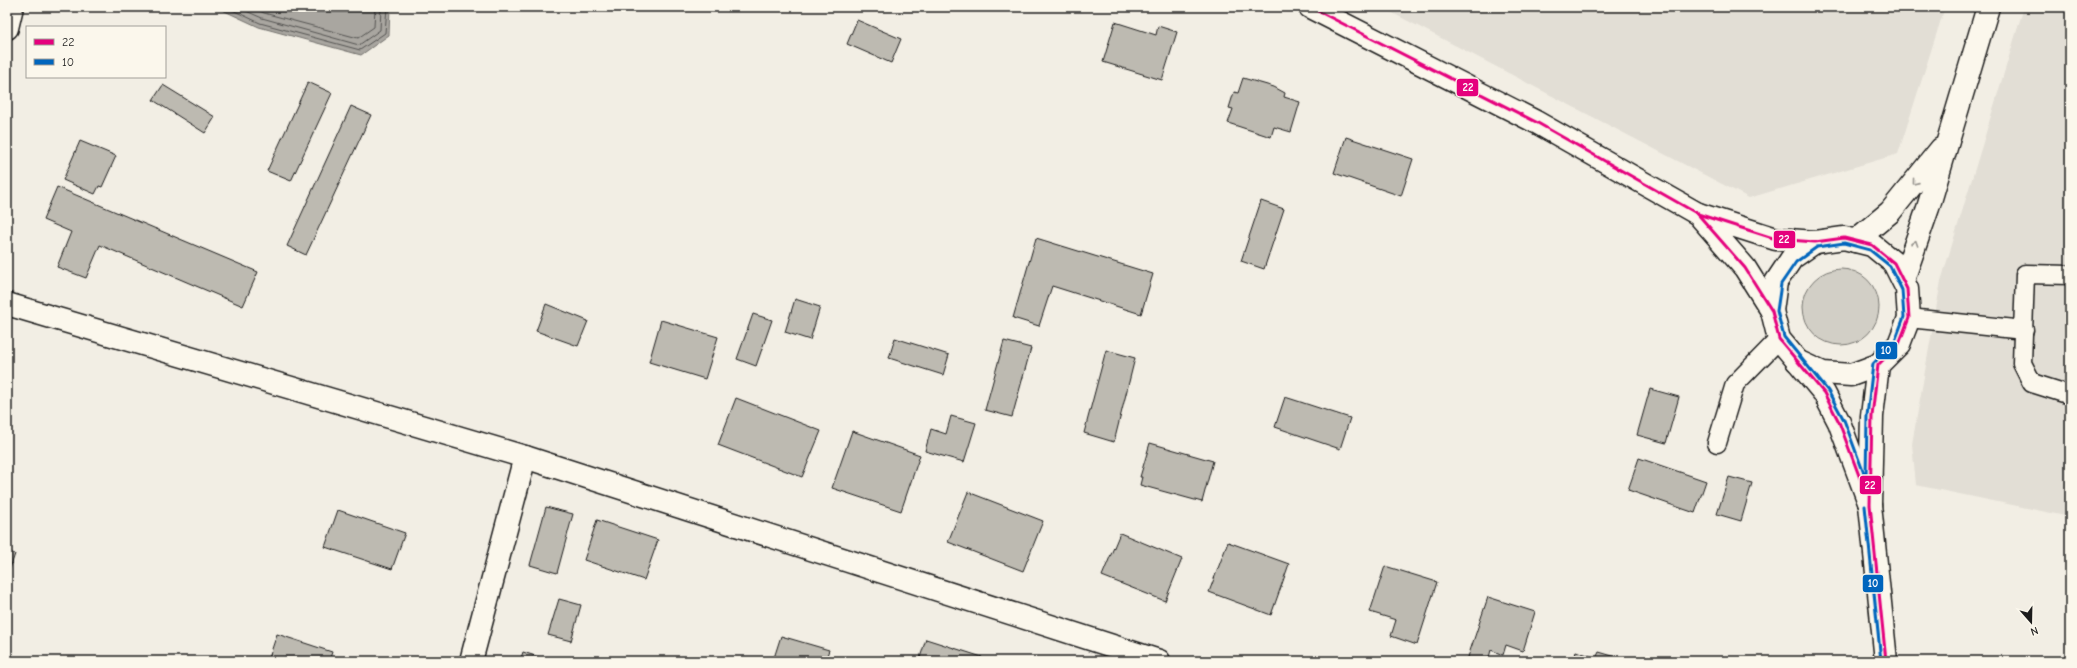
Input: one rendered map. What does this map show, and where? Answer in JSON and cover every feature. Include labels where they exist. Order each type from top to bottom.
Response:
[{"type":"street","points":[[7,28],[12,7]]},
{"type":"street","points":[[1310,7],[1536,122],[1698,214],[1776,239],[1815,242],[1844,238],[1872,245],[1894,263],[1907,289],[1909,318],[1898,344],[1878,365],[1852,375],[1823,374],[1797,361]]},
{"type":"street","points":[[1903,280],[1928,208],[1988,7]]},
{"type":"street","points":[[1855,241],[1890,212],[1948,140]]},
{"type":"street","points":[[1698,214],[1745,268],[1772,311],[1779,339],[1824,393],[1836,416],[1870,505]]},
{"type":"street","points":[[1772,311],[1776,282],[1792,258],[1815,242]]},
{"type":"street","points":[[7,304],[524,457],[1160,661]]},
{"type":"street","points":[[1878,365],[1872,416],[1870,505],[1886,661]]},
{"type":"street","points":[[471,661],[524,457]]},
{"type":"lane","points":[[2070,275],[2025,274],[2022,363],[2032,383],[2070,395]]},
{"type":"lane","points":[[1909,318],[2024,330]]},
{"type":"lane","points":[[1717,443],[1735,384],[1779,339]]},
{"type":"shaded area","points":[[1381,7],[1945,7],[1898,154],[1749,198]]},
{"type":"shaded area","points":[[2024,7],[2070,7],[2070,517],[1916,485],[1912,444],[1941,281]]},
{"type":"shaded area","points":[[1841,269],[1856,272],[1868,280],[1876,292],[1879,307],[1876,322],[1868,334],[1856,342],[1841,345],[1826,342],[1814,334],[1806,322],[1803,307],[1806,292],[1814,280],[1826,272]]},
{"type":"water","points":[[216,7],[390,7],[389,35],[361,55],[259,27]]},
{"type":"building","points":[[857,20],[901,39],[891,63],[847,44]]},
{"type":"building","points":[[1115,22],[1156,35],[1158,26],[1177,32],[1162,80],[1103,62]]},
{"type":"building","points":[[1243,78],[1274,87],[1285,93],[1284,97],[1300,102],[1291,132],[1274,127],[1271,137],[1228,123],[1233,109],[1229,108],[1234,92],[1238,93]]},
{"type":"building","points":[[308,82],[332,93],[291,181],[267,171]]},
{"type":"building","points":[[163,85],[215,117],[205,133],[153,100]]},
{"type":"building","points":[[351,106],[371,115],[306,255],[287,246]]},
{"type":"building","points":[[1346,137],[1413,159],[1401,196],[1334,173]]},
{"type":"building","points":[[80,141],[116,156],[102,187],[99,186],[95,194],[63,180]]},
{"type":"building","points":[[57,187],[258,272],[243,306],[100,245],[86,278],[57,267],[71,232],[43,220]]},
{"type":"building","points":[[1261,201],[1284,209],[1264,269],[1241,261]]},
{"type":"building","points":[[1036,238],[1153,274],[1141,314],[1052,286],[1039,326],[1013,318]]},
{"type":"building","points":[[795,299],[820,307],[810,340],[785,332]]},
{"type":"building","points":[[546,304],[588,321],[578,346],[536,331]]},
{"type":"building","points":[[753,314],[772,320],[756,366],[737,359]]},
{"type":"building","points":[[661,320],[718,337],[705,379],[649,362]]},
{"type":"building","points":[[895,338],[949,355],[943,375],[889,358]]},
{"type":"building","points":[[1004,341],[1031,348],[1012,417],[985,410]]},
{"type":"building","points":[[1106,350],[1135,358],[1114,442],[1084,433]]},
{"type":"building","points":[[1650,389],[1679,397],[1666,443],[1637,435]]},
{"type":"building","points":[[1285,397],[1350,418],[1340,449],[1275,427]]},
{"type":"building","points":[[736,398],[821,431],[802,477],[718,445]]},
{"type":"building","points":[[951,416],[976,423],[964,462],[925,451],[931,429],[946,434]]},
{"type":"building","points":[[852,431],[920,455],[901,511],[832,488]]},
{"type":"building","points":[[1150,443],[1213,461],[1202,502],[1140,485],[1142,477],[1140,477]]},
{"type":"building","points":[[1639,458],[1706,481],[1695,513],[1628,490]]},
{"type":"building","points":[[1729,477],[1752,483],[1741,521],[1717,514]]},
{"type":"building","points":[[968,492],[1043,521],[1023,571],[948,542]]},
{"type":"building","points":[[546,507],[573,514],[557,573],[530,565]]},
{"type":"building","points":[[338,510],[405,533],[392,569],[325,547]]},
{"type":"building","points":[[597,520],[658,540],[644,580],[584,560]]},
{"type":"building","points":[[1120,533],[1182,559],[1165,601],[1102,576]]},
{"type":"building","points":[[1228,542],[1289,564],[1271,615],[1209,592]]},
{"type":"building","points":[[7,551],[15,554],[7,577]]},
{"type":"building","points":[[1385,566],[1437,582],[1417,645],[1391,636],[1396,620],[1370,612]]},
{"type":"building","points":[[1488,597],[1535,612],[1523,651],[1506,645],[1503,655],[1491,650],[1488,661],[1469,661],[1467,660]]},
{"type":"building","points":[[559,599],[581,605],[571,641],[548,635]]},
{"type":"building","points":[[277,634],[332,652],[329,661],[268,661]]},
{"type":"building","points":[[781,636],[829,650],[825,661],[773,661]]},
{"type":"building","points":[[926,639],[982,657],[981,661],[919,661]]},
{"type":"building","points":[[1576,651],[1596,658],[1599,652],[1616,657],[1615,661],[1574,661]]},
{"type":"building","points":[[523,652],[551,661],[520,661]]},
{"type":"building","points":[[588,656],[601,661],[586,661]]},
{"type":"transit line","name":"22","points":[[1310,7],[1536,122],[1698,214],[1776,239],[1815,242],[1844,238],[1872,245],[1894,263],[1907,289],[1909,318],[1899,344],[1878,365],[1872,416],[1870,505],[1886,661]]},
{"type":"transit line","name":"22","points":[[1696,212],[1745,268],[1772,311],[1779,339],[1824,393],[1839,422],[1861,481]]},
{"type":"transit line","name":"10","points":[[1844,243],[1870,250],[1890,266],[1902,290],[1904,317],[1895,341],[1873,364],[1867,416],[1866,479],[1844,420],[1828,391],[1784,337],[1777,311],[1781,284],[1796,262],[1817,247],[1844,243]]},
{"type":"transit line","name":"10","points":[[1865,506],[1881,661]]}]
